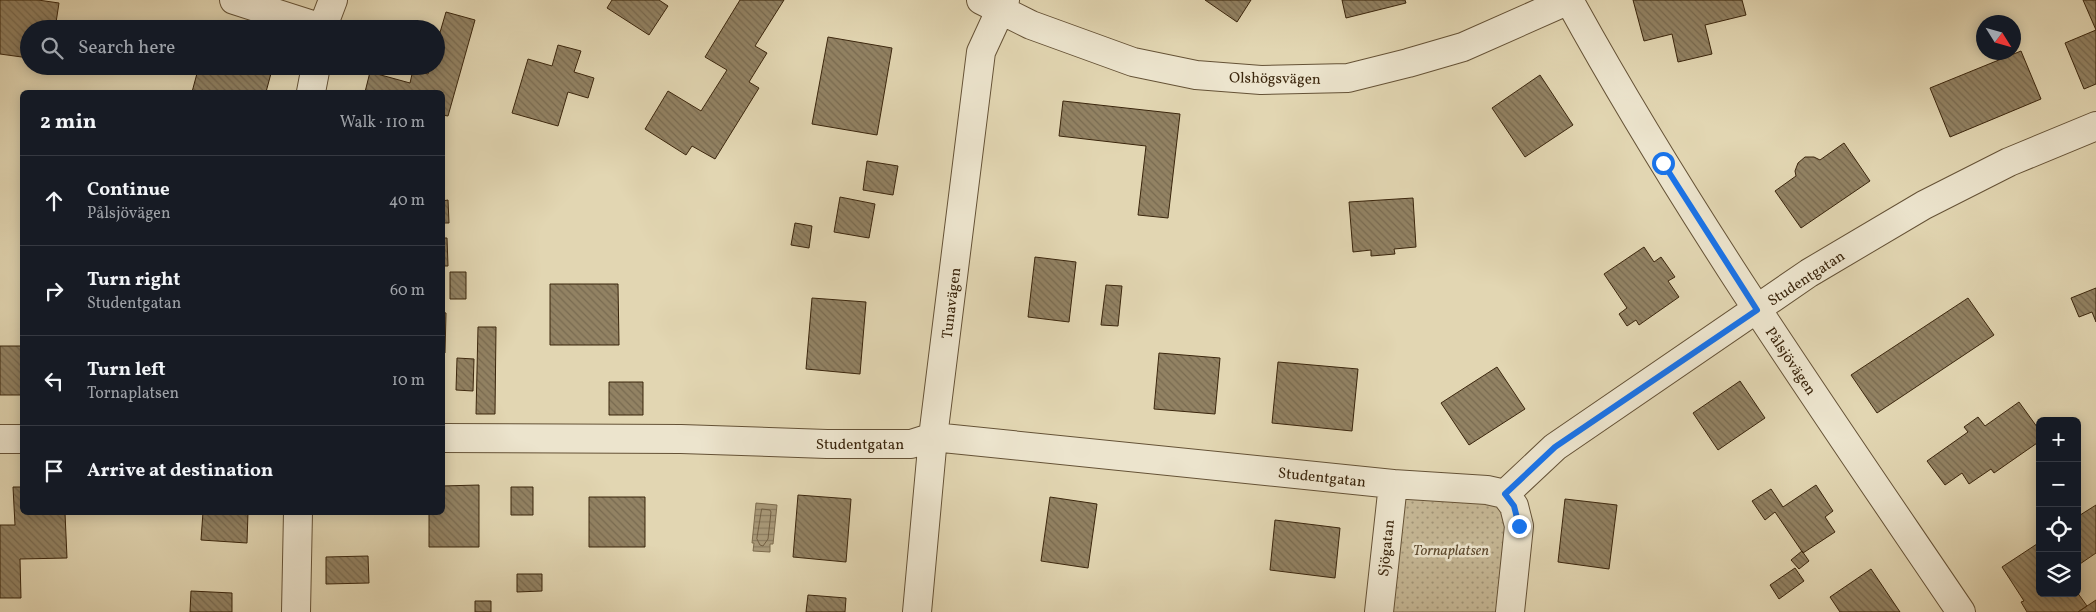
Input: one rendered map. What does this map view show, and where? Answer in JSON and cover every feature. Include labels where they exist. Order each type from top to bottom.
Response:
[{"type":"street","points":[[234,0],[297,20]]},
{"type":"street","points":[[325,20],[333,0]]},
{"type":"street","name":"Olshögsvägen","points":[[995,4],[1030,25],[1134,62],[1196,75],[1261,80],[1348,78],[1408,63],[1462,47],[1569,0]]},
{"type":"street","name":"Pålsjövägen","points":[[1569,0],[1663,163],[1757,310],[1961,612]]},
{"type":"street","name":"Tunavägen","points":[[917,612],[933,437],[981,52],[995,4]]},
{"type":"street","points":[[311,90],[314,75]]},
{"type":"street","name":"Studentgatan","points":[[445,438],[681,439],[911,444],[933,437],[1393,484],[1487,490],[1505,494],[1555,447],[1809,273],[1924,205],[2009,162],[2096,126]]},
{"type":"street","points":[[0,439],[20,439]]},
{"type":"street","name":"Sjögatan","points":[[1379,612],[1393,484]]},
{"type":"street","points":[[1505,494],[1514,506],[1519,526],[1510,612]]},
{"type":"street","points":[[296,612],[298,515]]},
{"type":"green space","name":"Tornaplatsen","points":[[1393,484],[1505,494],[1510,612],[1379,612]]},
{"type":"water","points":[[756,503],[777,505],[773,544],[770,544],[770,552],[753,551]]},
{"type":"building","points":[[0,0],[38,0],[59,3],[56,20],[20,20],[20,57],[0,54]]},
{"type":"building","points":[[612,0],[659,0],[668,6],[649,35],[607,8]]},
{"type":"building","points":[[740,0],[784,0],[755,46],[767,53],[749,82],[759,88],[715,159],[692,146],[686,155],[645,129],[668,91],[701,111],[727,70],[705,57]]},
{"type":"building","points":[[1205,0],[1251,0],[1237,22]]},
{"type":"building","points":[[1342,0],[1405,0],[1406,3],[1346,18]]},
{"type":"building","points":[[1633,0],[1742,0],[1746,15],[1705,25],[1712,54],[1678,62],[1672,34],[1644,41]]},
{"type":"building","points":[[2083,0],[2096,0],[2096,30]]},
{"type":"building","points":[[446,12],[475,20],[448,116],[445,116],[445,90],[366,90],[369,75],[381,75],[410,83],[412,75],[445,75],[444,20]]},
{"type":"building","points":[[2096,30],[2096,84],[2084,89],[2065,43]]},
{"type":"building","points":[[828,37],[892,48],[877,135],[812,124]]},
{"type":"building","points":[[558,45],[581,51],[574,72],[594,78],[588,98],[568,92],[558,126],[512,113],[528,59],[552,66]]},
{"type":"building","points":[[2021,51],[2041,99],[1950,137],[1930,88],[1999,60],[2021,60]]},
{"type":"building","points":[[197,75],[271,75],[267,90],[193,90]]},
{"type":"building","points":[[1540,75],[1573,125],[1525,157],[1492,108]]},
{"type":"building","points":[[1063,101],[1180,114],[1168,218],[1138,215],[1146,146],[1059,136]]},
{"type":"building","points":[[1844,143],[1870,181],[1801,228],[1775,191],[1796,176],[1795,171],[1798,163],[1805,157],[1814,157],[1820,160]]},
{"type":"building","points":[[867,161],[898,166],[893,195],[863,190]]},
{"type":"building","points":[[840,197],[875,204],[869,238],[834,232]]},
{"type":"building","points":[[1413,198],[1416,247],[1394,249],[1395,254],[1371,256],[1371,250],[1353,252],[1349,202]]},
{"type":"building","points":[[445,200],[448,200],[449,223],[445,223]]},
{"type":"building","points":[[795,223],[812,226],[809,248],[791,245]]},
{"type":"building","points":[[445,238],[447,238],[448,266],[445,266]]},
{"type":"building","points":[[1644,247],[1654,262],[1661,257],[1675,277],[1668,281],[1679,297],[1639,325],[1636,320],[1627,326],[1619,314],[1627,308],[1604,274]]},
{"type":"building","points":[[1035,257],[1076,262],[1069,322],[1028,317]]},
{"type":"building","points":[[450,272],[466,272],[466,299],[450,299]]},
{"type":"building","points":[[550,284],[618,284],[619,345],[550,345]]},
{"type":"building","points":[[1106,285],[1122,286],[1118,326],[1101,325]]},
{"type":"building","points":[[2096,288],[2096,322],[2092,312],[2079,317],[2071,298]]},
{"type":"building","points":[[812,298],[866,302],[860,374],[806,369]]},
{"type":"building","points":[[1968,298],[1994,335],[1877,413],[1851,375]]},
{"type":"building","points":[[445,313],[446,313],[445,353]]},
{"type":"building","points":[[478,327],[496,327],[495,414],[476,414]]},
{"type":"building","points":[[0,346],[20,346],[20,395],[0,395]]},
{"type":"building","points":[[1159,353],[1220,358],[1215,414],[1154,409]]},
{"type":"building","points":[[457,358],[474,359],[473,391],[456,390]]},
{"type":"building","points":[[1278,362],[1358,369],[1352,431],[1272,423]]},
{"type":"building","points":[[1497,367],[1525,409],[1469,445],[1441,403]]},
{"type":"building","points":[[1740,381],[1765,418],[1718,450],[1693,413]]},
{"type":"building","points":[[609,382],[643,382],[643,415],[609,415]]},
{"type":"building","points":[[2019,402],[2036,425],[2036,444],[1994,473],[1991,469],[1969,484],[1962,473],[1945,485],[1927,461],[1968,432],[1964,427],[1978,417],[1985,426]]},
{"type":"building","points":[[479,485],[479,547],[429,547],[429,515],[445,515],[445,486]]},
{"type":"building","points":[[1816,485],[1833,511],[1825,517],[1835,532],[1803,553],[1775,512],[1765,520],[1752,501],[1771,489],[1783,507]]},
{"type":"building","points":[[13,487],[20,487],[20,515],[65,515],[67,558],[20,559],[21,598],[0,598],[0,525],[15,525]]},
{"type":"building","points":[[511,487],[533,487],[533,515],[511,515]]},
{"type":"building","points":[[798,495],[851,499],[846,562],[793,557]]},
{"type":"building","points":[[589,497],[645,497],[645,547],[589,547]]},
{"type":"building","points":[[1050,497],[1097,504],[1088,568],[1041,561]]},
{"type":"building","points":[[1565,499],[1617,505],[1609,569],[1558,562]]},
{"type":"building","points":[[2096,505],[2096,553],[2081,563],[2081,552],[2081,514]]},
{"type":"building","points":[[203,515],[248,515],[247,543],[201,540]]},
{"type":"building","points":[[1275,520],[1340,528],[1335,578],[1270,570]]},
{"type":"building","points":[[2036,545],[2036,597],[2081,597],[2087,606],[2078,612],[2027,612],[2021,602],[2024,601],[2002,567]]},
{"type":"building","points":[[1802,551],[1809,561],[1799,569],[1791,560]]},
{"type":"building","points":[[368,556],[369,583],[326,584],[326,557]]},
{"type":"building","points":[[1795,568],[1804,581],[1779,599],[1770,585]]},
{"type":"building","points":[[1871,569],[1900,612],[1840,612],[1830,597]]},
{"type":"building","points":[[517,574],[542,574],[542,591],[517,592]]},
{"type":"building","points":[[191,591],[232,593],[232,612],[190,612]]},
{"type":"building","points":[[808,595],[846,598],[845,612],[806,612]]},
{"type":"building","points":[[2096,600],[2096,612],[2078,612]]},
{"type":"building","points":[[475,601],[491,601],[491,612],[475,612]]},
{"type":"route","points":[[1519,526],[1514,506],[1505,494],[1555,447],[1757,310],[1663,163]]}]
